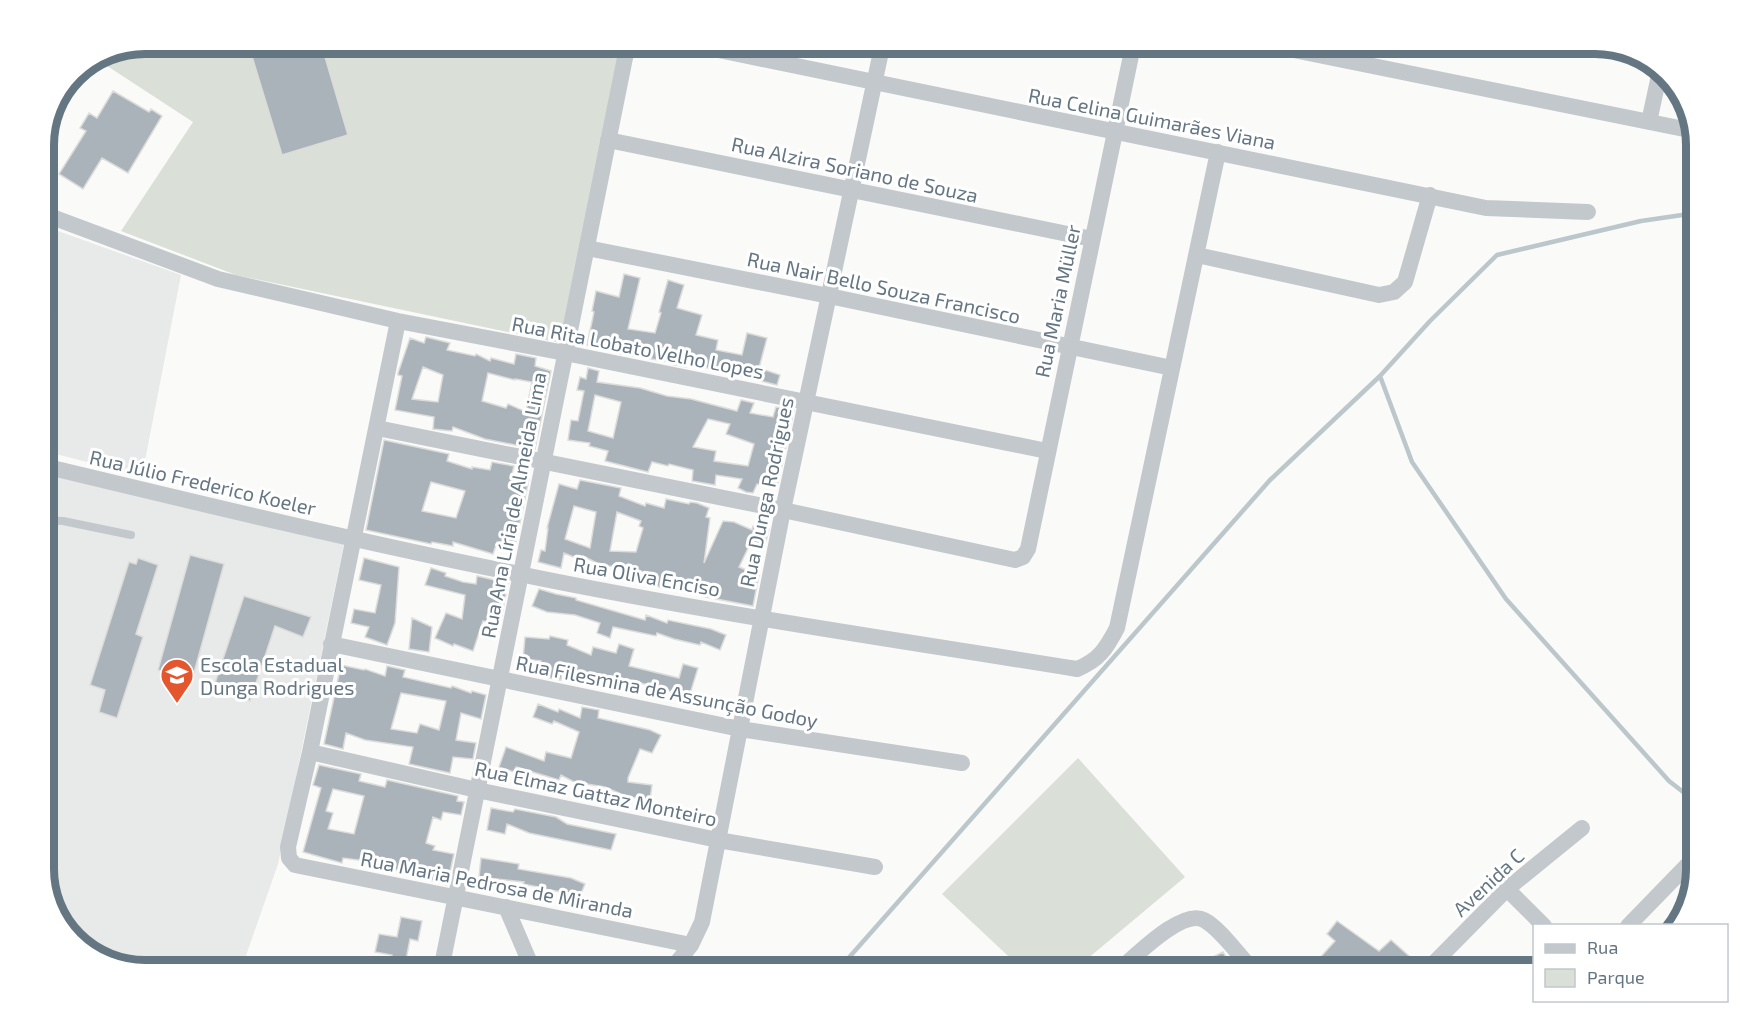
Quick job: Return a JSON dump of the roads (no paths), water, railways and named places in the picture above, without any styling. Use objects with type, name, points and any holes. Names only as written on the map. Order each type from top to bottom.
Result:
[{"type":"street","name":"Rua Ana Líria de Almeida Lima","points":[[443,960],[626,54]]},
{"type":"street","name":"Rua Celina Guimarães Viana","points":[[738,54],[1115,133],[1501,210],[1588,212]]},
{"type":"street","name":"Rua Dunga Rodrigues","points":[[679,960],[691,945],[702,922],[783,510],[880,54]]},
{"type":"street","name":"Rua Maria Müller","points":[[783,510],[1015,560],[1023,557],[1028,549],[1131,54]]},
{"type":"street","points":[[1334,54],[1684,129]]},
{"type":"street","points":[[1649,122],[1658,80]]},
{"type":"street","name":"Rua Alzira Soriano de Souza","points":[[608,140],[1092,239]]},
{"type":"street","points":[[1172,368],[1218,152]]},
{"type":"street","points":[[1197,255],[1379,296],[1394,292],[1405,282],[1430,195]]},
{"type":"street","name":"Rua Rita Lobato Velho Lopes","points":[[54,218],[218,279],[398,321],[1047,451]]},
{"type":"street","name":"Rua Nair Bello Souza Francisco","points":[[586,248],[1172,368]]},
{"type":"street","points":[[310,752],[398,321]]},
{"type":"street","name":"Rua Oliva Enciso","points":[[353,539],[521,575],[762,619],[1077,669],[1093,662],[1107,646],[1117,628],[1172,368]]},
{"type":"street","points":[[376,428],[783,510]]},
{"type":"street","name":"Rua Júlio Frederico Koeler","points":[[54,468],[353,539]]},
{"type":"street","name":"Rua Filesmina de Assunção Godoy","points":[[331,644],[500,681],[740,729],[962,763]]},
{"type":"street","name":"Rua Elmaz Gattaz Monteiro","points":[[310,752],[477,790],[718,840],[875,867]]},
{"type":"street","name":"Rua Maria Pedrosa de Miranda","points":[[310,752],[288,847],[289,858],[295,865],[691,945]]},
{"type":"street","name":"Avenida C","points":[[1437,960],[1507,889],[1582,828]]},
{"type":"street","points":[[1630,924],[1686,866]]},
{"type":"street","points":[[1507,889],[1542,924]]},
{"type":"street","points":[[506,907],[527,960]]},
{"type":"street","points":[[1131,960],[1166,931],[1194,917],[1202,918],[1211,924],[1244,960]]},
{"type":"lane","points":[[54,521],[131,535]]},
{"type":"waterway","points":[[847,960],[1270,480],[1380,376],[1430,321],[1497,255],[1641,221],[1686,214]]},
{"type":"waterway","points":[[1380,376],[1412,462],[1506,599],[1669,781],[1686,794]]},
{"type":"place","name":"Escola Estadual Dunga Rodrigues","points":[[177,704]]}]
